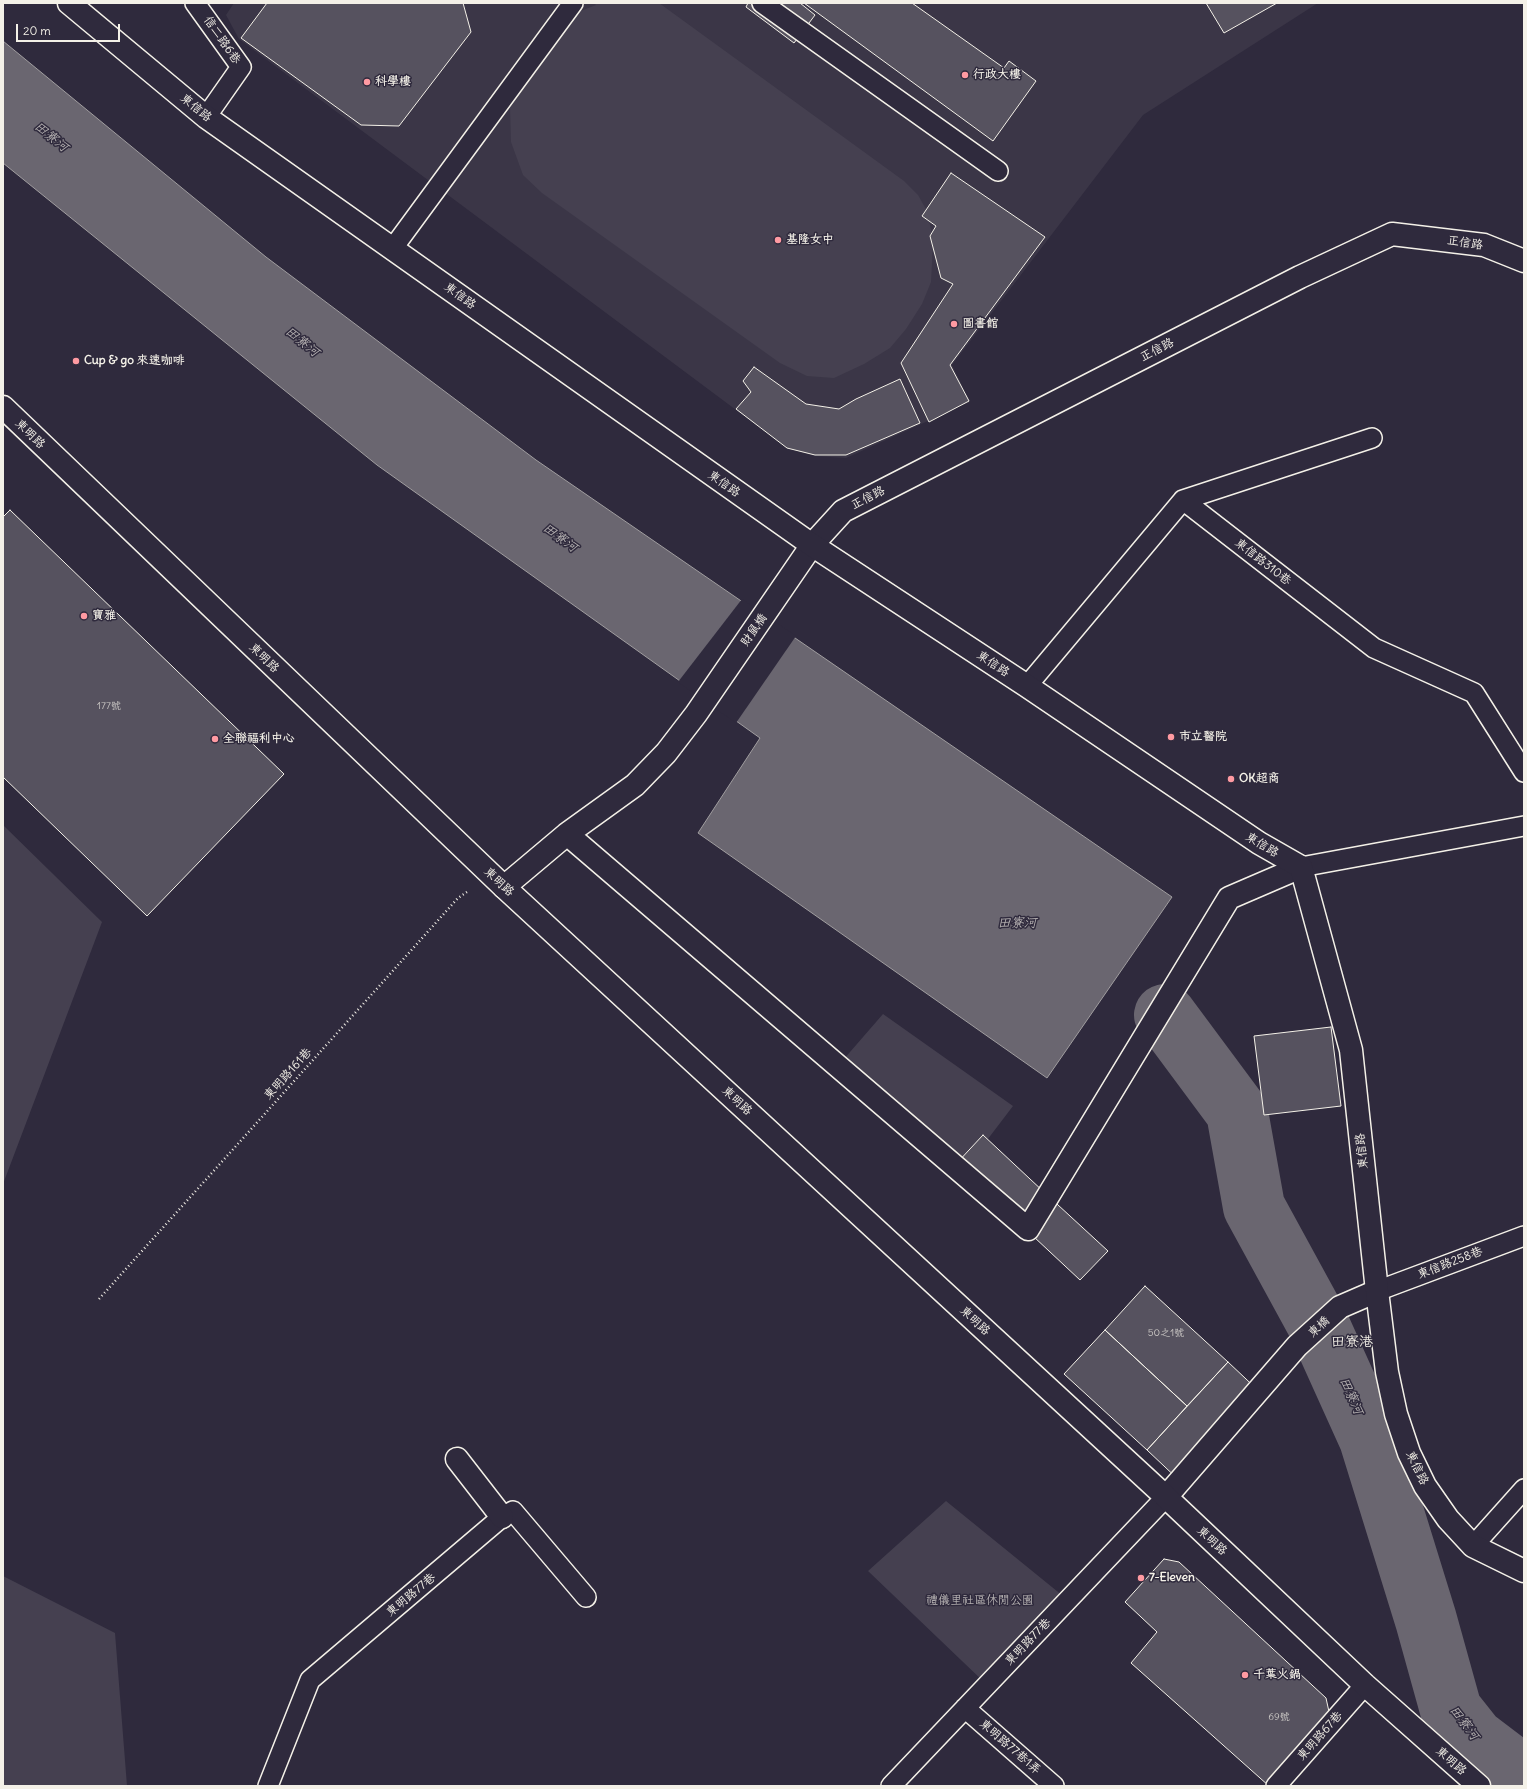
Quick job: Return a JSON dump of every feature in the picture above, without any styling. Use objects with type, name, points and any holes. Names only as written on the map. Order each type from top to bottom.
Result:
[{"type":"street","name":"東信路","points":[[69,3],[206,117],[812,545],[1027,686],[1258,843],[1301,867],[1351,1050],[1387,1372],[1396,1414],[1409,1453],[1425,1486],[1448,1519],[1473,1546],[1524,1571]]},
{"type":"street","name":"正信路","points":[[812,545],[843,511],[1300,277],[1392,234],[1484,245],[1524,262]]},
{"type":"street","name":"東明路","points":[[3,408],[504,887],[1166,1497],[1365,1685],[1479,1786]]},
{"type":"street","name":"財鼠橋","points":[[504,887],[567,834],[635,785],[666,752],[696,714],[812,545]]},
{"type":"street","points":[[567,834],[1028,1229],[1229,898],[1301,867]]},
{"type":"street","name":"東橋","points":[[1166,1497],[1298,1346],[1340,1307],[1377,1291]]},
{"type":"street","points":[[457,1459],[502,1517]]},
{"type":"lane","name":"信二路6巷","points":[[195,3],[241,67],[206,117]]},
{"type":"lane","points":[[392,248],[573,3]]},
{"type":"lane","points":[[762,3],[998,171]]},
{"type":"lane","points":[[1027,686],[1183,500],[1372,438]]},
{"type":"lane","name":"東信路310巷","points":[[1183,500],[1374,648],[1474,693],[1524,772]]},
{"type":"lane","points":[[1301,867],[1524,826]]},
{"type":"lane","name":"東信路258巷","points":[[1377,1291],[1524,1236]]},
{"type":"lane","points":[[1473,1546],[1524,1489]]},
{"type":"lane","name":"東明路77巷","points":[[890,1786],[1166,1497]]},
{"type":"lane","points":[[502,1517],[512,1511],[586,1597]]},
{"type":"lane","name":"東明路77巷","points":[[268,1786],[310,1680],[502,1517]]},
{"type":"lane","name":"東明路67巷","points":[[1276,1786],[1365,1685]]},
{"type":"lane","name":"東明路77巷1弄","points":[[965,1708],[1054,1786]]},
{"type":"path","name":"東明路161巷","points":[[99,1299],[458,898],[475,887],[504,887]]},
{"type":"shaded area","name":"基隆女中","points":[[234,3],[1318,3],[1143,115],[952,365],[970,402],[846,458],[815,456],[787,448],[239,39],[226,15]]},
{"type":"green space","points":[[594,3],[659,3],[904,181],[918,195],[928,213],[933,243],[931,282],[922,304],[906,329],[890,348],[864,364],[834,378],[807,376],[780,363],[542,193],[523,175],[511,142],[510,107],[521,78],[573,14],[596,5]]},
{"type":"green space","points":[[3,825],[102,922],[3,1184]]},
{"type":"green space","points":[[883,1014],[1013,1106],[962,1173],[837,1067]]},
{"type":"green space","name":"禮儀里社區休閒公園","points":[[946,1501],[1063,1596],[985,1683],[868,1571]]},
{"type":"green space","points":[[3,1576],[115,1633],[127,1786],[3,1786]]},
{"type":"water","name":"田寮河","points":[[3,41],[266,257],[536,460],[1172,897],[1047,1078],[698,833],[760,738],[377,465],[3,163]]},
{"type":"pier","points":[[742,599],[796,636],[736,723],[678,682]]},
{"type":"building","name":"科學樓","points":[[267,3],[463,3],[471,32],[399,126],[361,125],[241,38]]},
{"type":"building","points":[[748,3],[800,3],[815,15],[794,43],[746,7]]},
{"type":"building","name":"行政大樓","points":[[804,3],[912,3],[1004,68],[1009,61],[1036,81],[993,141]]},
{"type":"building","points":[[1206,3],[1277,3],[1224,33]]},
{"type":"building","name":"圖書館","points":[[951,173],[1045,237],[950,365],[969,401],[929,422],[901,363],[953,284],[941,278],[930,236],[936,226],[922,216]]},
{"type":"building","points":[[754,367],[806,404],[839,409],[856,399],[900,379],[920,423],[846,455],[815,455],[787,448],[736,409],[751,392],[743,381]]},
{"type":"building","points":[[10,510],[284,774],[147,916],[3,777],[3,517]]},
{"type":"building","points":[[1331,1027],[1341,1106],[1264,1115],[1254,1036]]},
{"type":"building","points":[[983,1135],[1045,1193],[1018,1222],[956,1164]]},
{"type":"building","points":[[1045,1193],[1108,1251],[1080,1280],[1018,1222]]},
{"type":"building","points":[[1145,1286],[1228,1362],[1187,1406],[1105,1330]]},
{"type":"building","points":[[1105,1330],[1187,1406],[1147,1450],[1064,1374]]},
{"type":"building","points":[[1228,1362],[1263,1395],[1182,1483],[1147,1450]]},
{"type":"building","points":[[1164,1559],[1179,1562],[1326,1698],[1331,1721],[1269,1786],[1131,1663],[1157,1632],[1125,1602]]},
{"type":"waterway","name":"田寮河","points":[[1165,1015],[1237,1112],[1254,1207],[1319,1326],[1370,1439],[1426,1620],[1451,1710],[1474,1739],[1524,1777]]},
{"type":"place","name":"行政大樓","points":[[965,75]]},
{"type":"place","name":"科學樓","points":[[367,82]]},
{"type":"place","name":"基隆女中","points":[[778,240]]},
{"type":"place","name":"圖書館","points":[[954,324]]},
{"type":"place","name":"Cup & go 來速咖啡","points":[[76,361]]},
{"type":"place","name":"寶雅","points":[[84,616]]},
{"type":"place","name":"市立醫院","points":[[1171,737]]},
{"type":"place","name":"全聯福利中心","points":[[215,739]]},
{"type":"place","name":"OK超商","points":[[1231,779]]},
{"type":"place","name":"7-Eleven","points":[[1141,1578]]},
{"type":"place","name":"千葉火鍋","points":[[1245,1675]]},
{"type":"district","name":"田寮港","points":[[1352,1342]]}]
